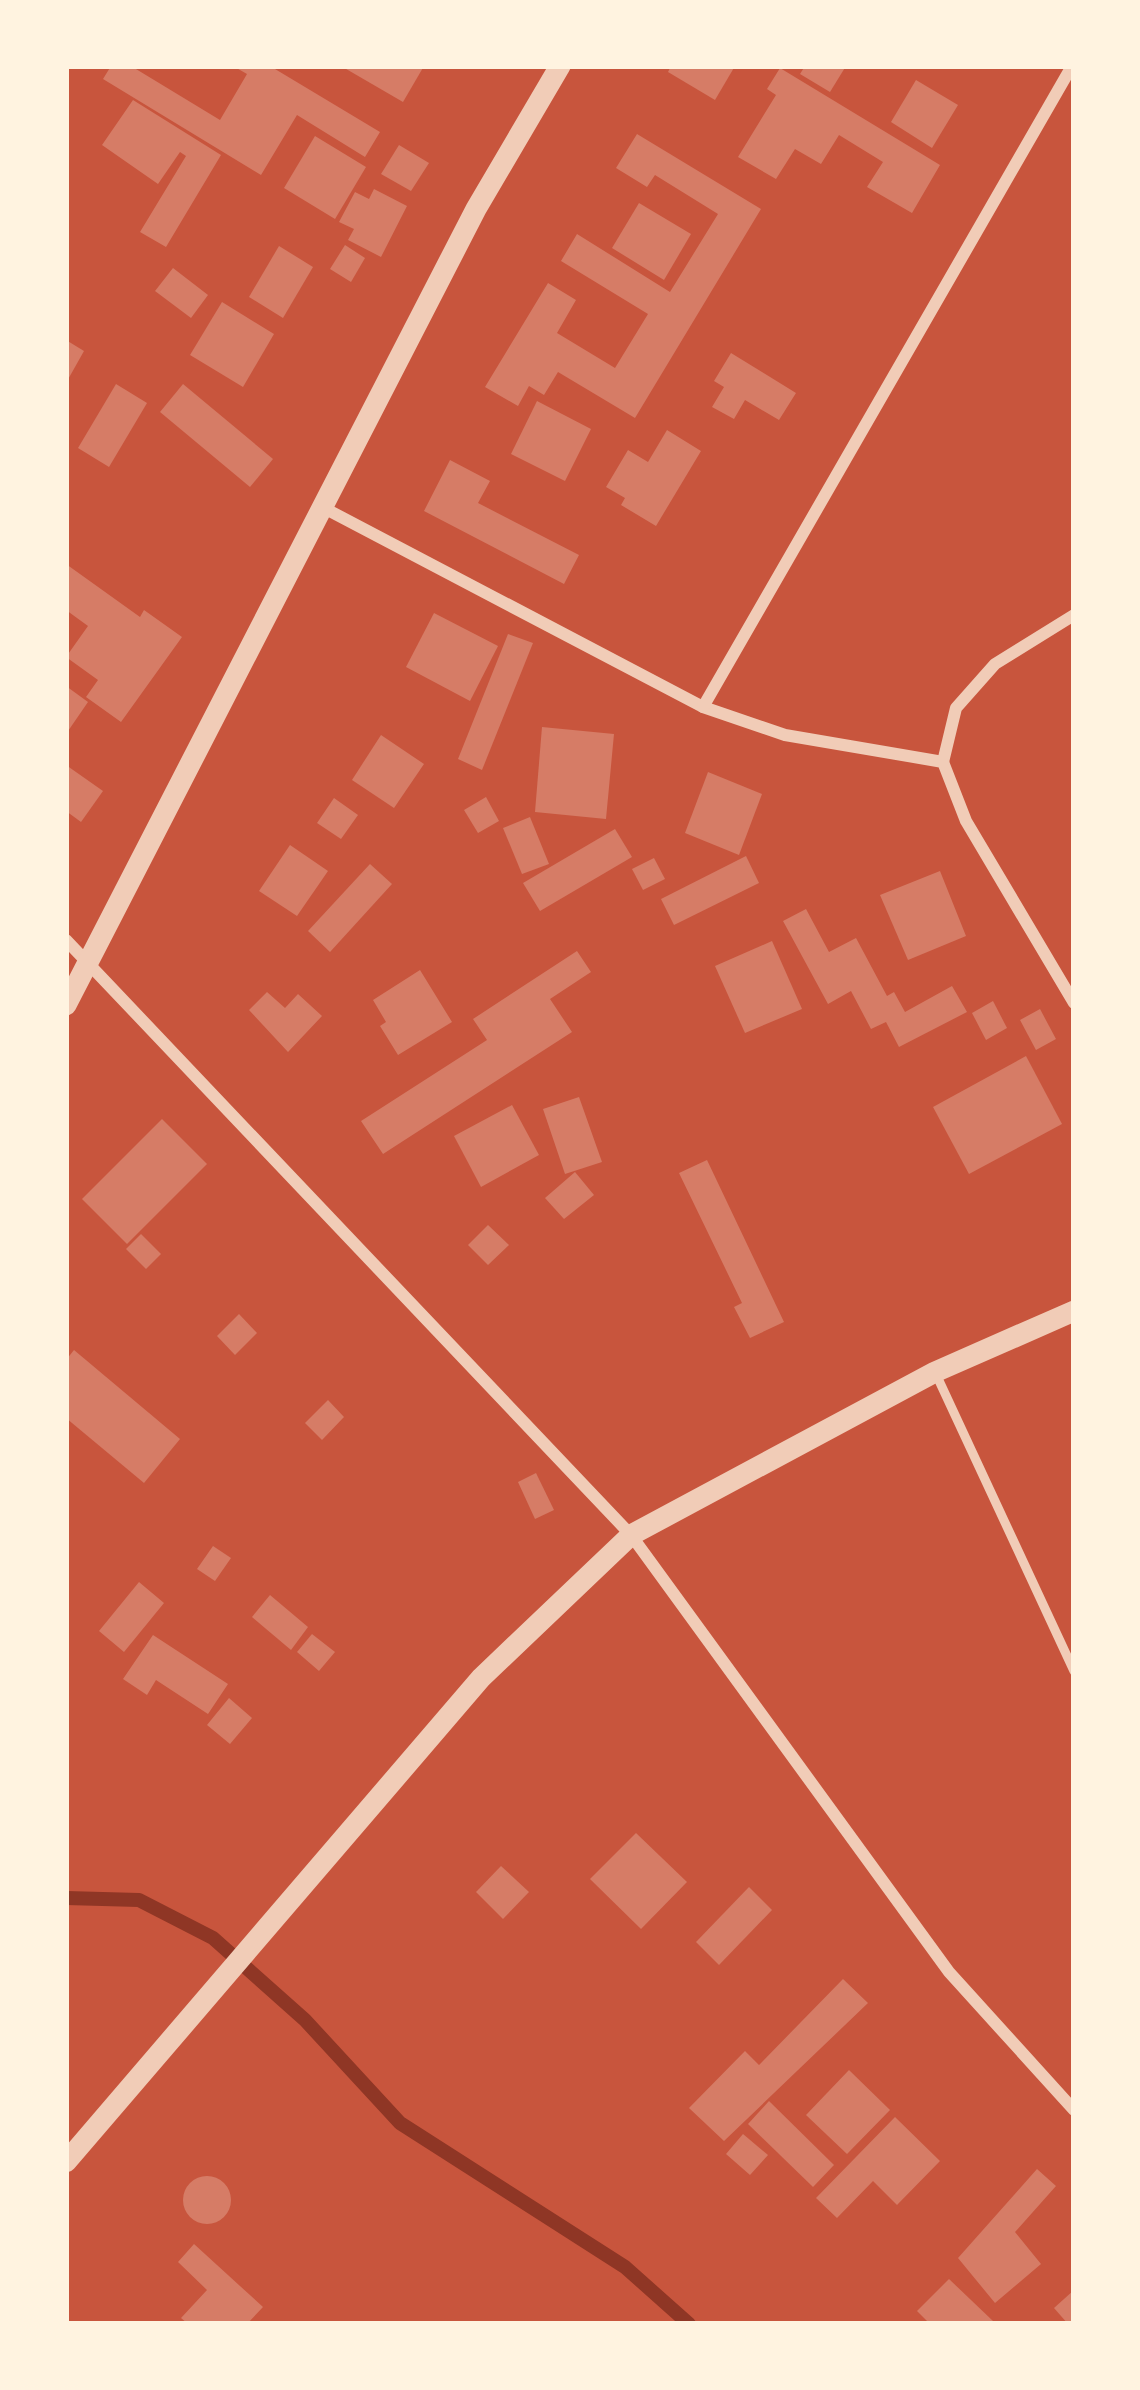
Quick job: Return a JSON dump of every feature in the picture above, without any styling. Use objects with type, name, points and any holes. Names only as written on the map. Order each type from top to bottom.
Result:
[{"type":"street","points":[[66,1005],[476,208],[560,66]]},
{"type":"street","points":[[703,707],[1072,66]]},
{"type":"street","points":[[322,507],[703,707],[785,734],[944,762]]},
{"type":"street","points":[[1074,615],[995,664],[956,709],[944,762],[966,821],[1074,1003]]},
{"type":"street","points":[[66,940],[631,1535],[949,1972],[1074,2110]]},
{"type":"street","points":[[66,2162],[481,1678],[631,1535],[935,1372],[1074,1311]]},
{"type":"lane","points":[[935,1372],[1074,1671]]},
{"type":"building","points":[[111,66],[131,66],[220,120],[247,74],[233,66],[270,66],[380,132],[365,157],[297,115],[261,175],[103,79]]},
{"type":"building","points":[[341,66],[424,66],[403,102]]},
{"type":"building","points":[[671,66],[735,66],[715,100],[668,72]]},
{"type":"building","points":[[805,66],[846,66],[830,92],[800,74]]},
{"type":"building","points":[[780,68],[940,165],[912,213],[867,187],[883,162],[839,135],[821,164],[795,149],[776,179],[738,157],[776,95],[767,89]]},
{"type":"building","points":[[916,80],[958,105],[932,148],[891,122]]},
{"type":"building","points":[[133,100],[221,155],[166,247],[140,232],[186,156],[180,152],[158,184],[102,145]]},
{"type":"building","points":[[637,134],[761,209],[635,418],[558,372],[544,395],[529,386],[518,406],[485,387],[548,283],[576,300],[557,333],[615,368],[648,314],[561,261],[577,234],[670,292],[718,214],[655,175],[647,187],[616,168]]},
{"type":"building","points":[[315,136],[366,167],[335,219],[284,188]]},
{"type":"building","points":[[399,145],[429,163],[411,191],[381,174]]},
{"type":"building","points":[[374,189],[407,206],[381,257],[348,240],[354,229],[339,222],[355,192],[369,199]]},
{"type":"building","points":[[639,203],[691,234],[664,280],[612,248]]},
{"type":"building","points":[[345,245],[365,258],[351,282],[330,269]]},
{"type":"building","points":[[279,246],[313,267],[283,318],[249,297]]},
{"type":"building","points":[[173,268],[208,295],[191,318],[155,291]]},
{"type":"building","points":[[222,302],[274,334],[243,387],[190,355]]},
{"type":"building","points":[[66,340],[84,351],[66,383]]},
{"type":"building","points":[[731,353],[796,393],[779,420],[745,400],[734,419],[712,407],[724,387],[714,381]]},
{"type":"building","points":[[116,384],[147,403],[109,467],[78,448]]},
{"type":"building","points":[[183,384],[273,459],[250,487],[160,412]]},
{"type":"building","points":[[537,401],[591,429],[565,481],[511,454]]},
{"type":"building","points":[[667,430],[701,451],[656,526],[621,505],[625,498],[606,487],[628,450],[648,462]]},
{"type":"building","points":[[450,460],[490,481],[478,503],[579,555],[564,584],[424,511]]},
{"type":"building","points":[[66,564],[140,617],[144,610],[182,637],[121,722],[86,697],[98,680],[66,657],[88,626],[66,610]]},
{"type":"building","points":[[434,613],[498,646],[470,701],[406,667]]},
{"type":"building","points":[[508,634],[533,643],[482,770],[458,759]]},
{"type":"building","points":[[66,686],[88,702],[66,734]]},
{"type":"building","points":[[542,727],[614,734],[606,819],[535,812]]},
{"type":"building","points":[[381,735],[424,764],[394,808],[352,780]]},
{"type":"building","points":[[66,765],[103,791],[81,822],[66,811]]},
{"type":"building","points":[[708,772],[762,794],[739,855],[685,833]]},
{"type":"building","points":[[486,797],[499,821],[478,833],[464,810]]},
{"type":"building","points":[[334,798],[358,815],[341,839],[317,823]]},
{"type":"building","points":[[530,817],[549,864],[522,874],[503,828]]},
{"type":"building","points":[[615,829],[632,857],[540,911],[523,883]]},
{"type":"building","points":[[290,845],[328,871],[297,916],[259,891]]},
{"type":"building","points":[[746,856],[759,883],[674,925],[661,899]]},
{"type":"building","points":[[654,858],[665,879],[643,890],[632,869]]},
{"type":"building","points":[[370,864],[392,884],[330,952],[308,931]]},
{"type":"building","points":[[940,871],[966,936],[908,960],[880,895]]},
{"type":"building","points":[[806,909],[829,952],[856,938],[887,996],[894,992],[905,1012],[952,986],[967,1012],[899,1047],[886,1022],[871,1029],[851,991],[828,1004],[783,921]]},
{"type":"building","points":[[772,941],[802,1009],[745,1033],[715,966]]},
{"type":"building","points":[[577,951],[591,972],[550,999],[572,1032],[383,1154],[361,1121],[487,1040],[473,1019]]},
{"type":"building","points":[[420,970],[452,1022],[398,1055],[380,1026],[386,1022],[373,1000]]},
{"type":"building","points":[[267,992],[285,1008],[298,994],[322,1016],[288,1052],[249,1010]]},
{"type":"building","points":[[993,1001],[1007,1028],[986,1040],[972,1013]]},
{"type":"building","points":[[1040,1009],[1056,1039],[1036,1050],[1020,1020]]},
{"type":"building","points":[[1026,1056],[1062,1124],[969,1174],[933,1107]]},
{"type":"building","points":[[579,1097],[602,1162],[565,1174],[543,1109]]},
{"type":"building","points":[[512,1105],[539,1155],[481,1187],[454,1136]]},
{"type":"building","points":[[162,1119],[207,1164],[127,1244],[82,1199]]},
{"type":"building","points":[[707,1160],[784,1322],[750,1338],[734,1307],[742,1303],[679,1173]]},
{"type":"building","points":[[575,1172],[594,1195],[564,1219],[545,1198]]},
{"type":"building","points":[[488,1225],[509,1245],[488,1265],[468,1245]]},
{"type":"building","points":[[141,1234],[161,1254],[146,1269],[126,1249]]},
{"type":"building","points":[[239,1314],[257,1333],[235,1355],[217,1336]]},
{"type":"building","points":[[74,1350],[180,1439],[144,1483],[66,1418],[66,1360]]},
{"type":"building","points":[[328,1400],[344,1417],[322,1440],[305,1423]]},
{"type":"building","points":[[536,1473],[554,1510],[535,1519],[518,1482]]},
{"type":"building","points":[[213,1546],[231,1558],[215,1581],[197,1569]]},
{"type":"building","points":[[139,1582],[164,1603],[124,1652],[99,1631]]},
{"type":"building","points":[[270,1595],[308,1627],[291,1650],[252,1617]]},
{"type":"building","points":[[312,1634],[335,1652],[319,1671],[297,1652]]},
{"type":"building","points":[[153,1635],[228,1684],[208,1714],[156,1680],[147,1695],[123,1679]]},
{"type":"building","points":[[229,1698],[252,1718],[230,1744],[207,1725]]},
{"type":"building","points":[[636,1833],[687,1882],[641,1929],[590,1879]]},
{"type":"building","points":[[501,1866],[529,1892],[503,1919],[476,1892]]},
{"type":"building","points":[[749,1887],[772,1910],[719,1965],[696,1942]]},
{"type":"building","points":[[843,1979],[868,2003],[724,2141],[689,2108],[745,2051],[759,2065]]},
{"type":"building","points":[[849,2070],[890,2110],[847,2154],[806,2115]]},
{"type":"building","points":[[769,2101],[834,2165],[813,2187],[748,2124]]},
{"type":"building","points":[[895,2117],[940,2161],[897,2205],[873,2181],[837,2218],[816,2198]]},
{"type":"building","points":[[743,2134],[768,2155],[750,2175],[726,2154]]},
{"type":"building","points":[[1037,2169],[1056,2186],[1015,2232],[1041,2264],[995,2303],[958,2258]]},
{"type":"building","points":[[207,2176],[224,2183],[231,2200],[224,2217],[207,2224],[190,2217],[183,2200],[190,2183]]},
{"type":"building","points":[[194,2244],[263,2307],[247,2324],[188,2324],[181,2318],[207,2290],[178,2262]]},
{"type":"building","points":[[949,2279],[993,2321],[990,2324],[930,2324],[917,2311]]},
{"type":"building","points":[[1074,2290],[1074,2324],[1068,2324],[1054,2308]]},
{"type":"waterway","points":[[66,1898],[139,1900],[213,1938],[305,2020],[400,2123],[625,2267],[689,2324]]}]
